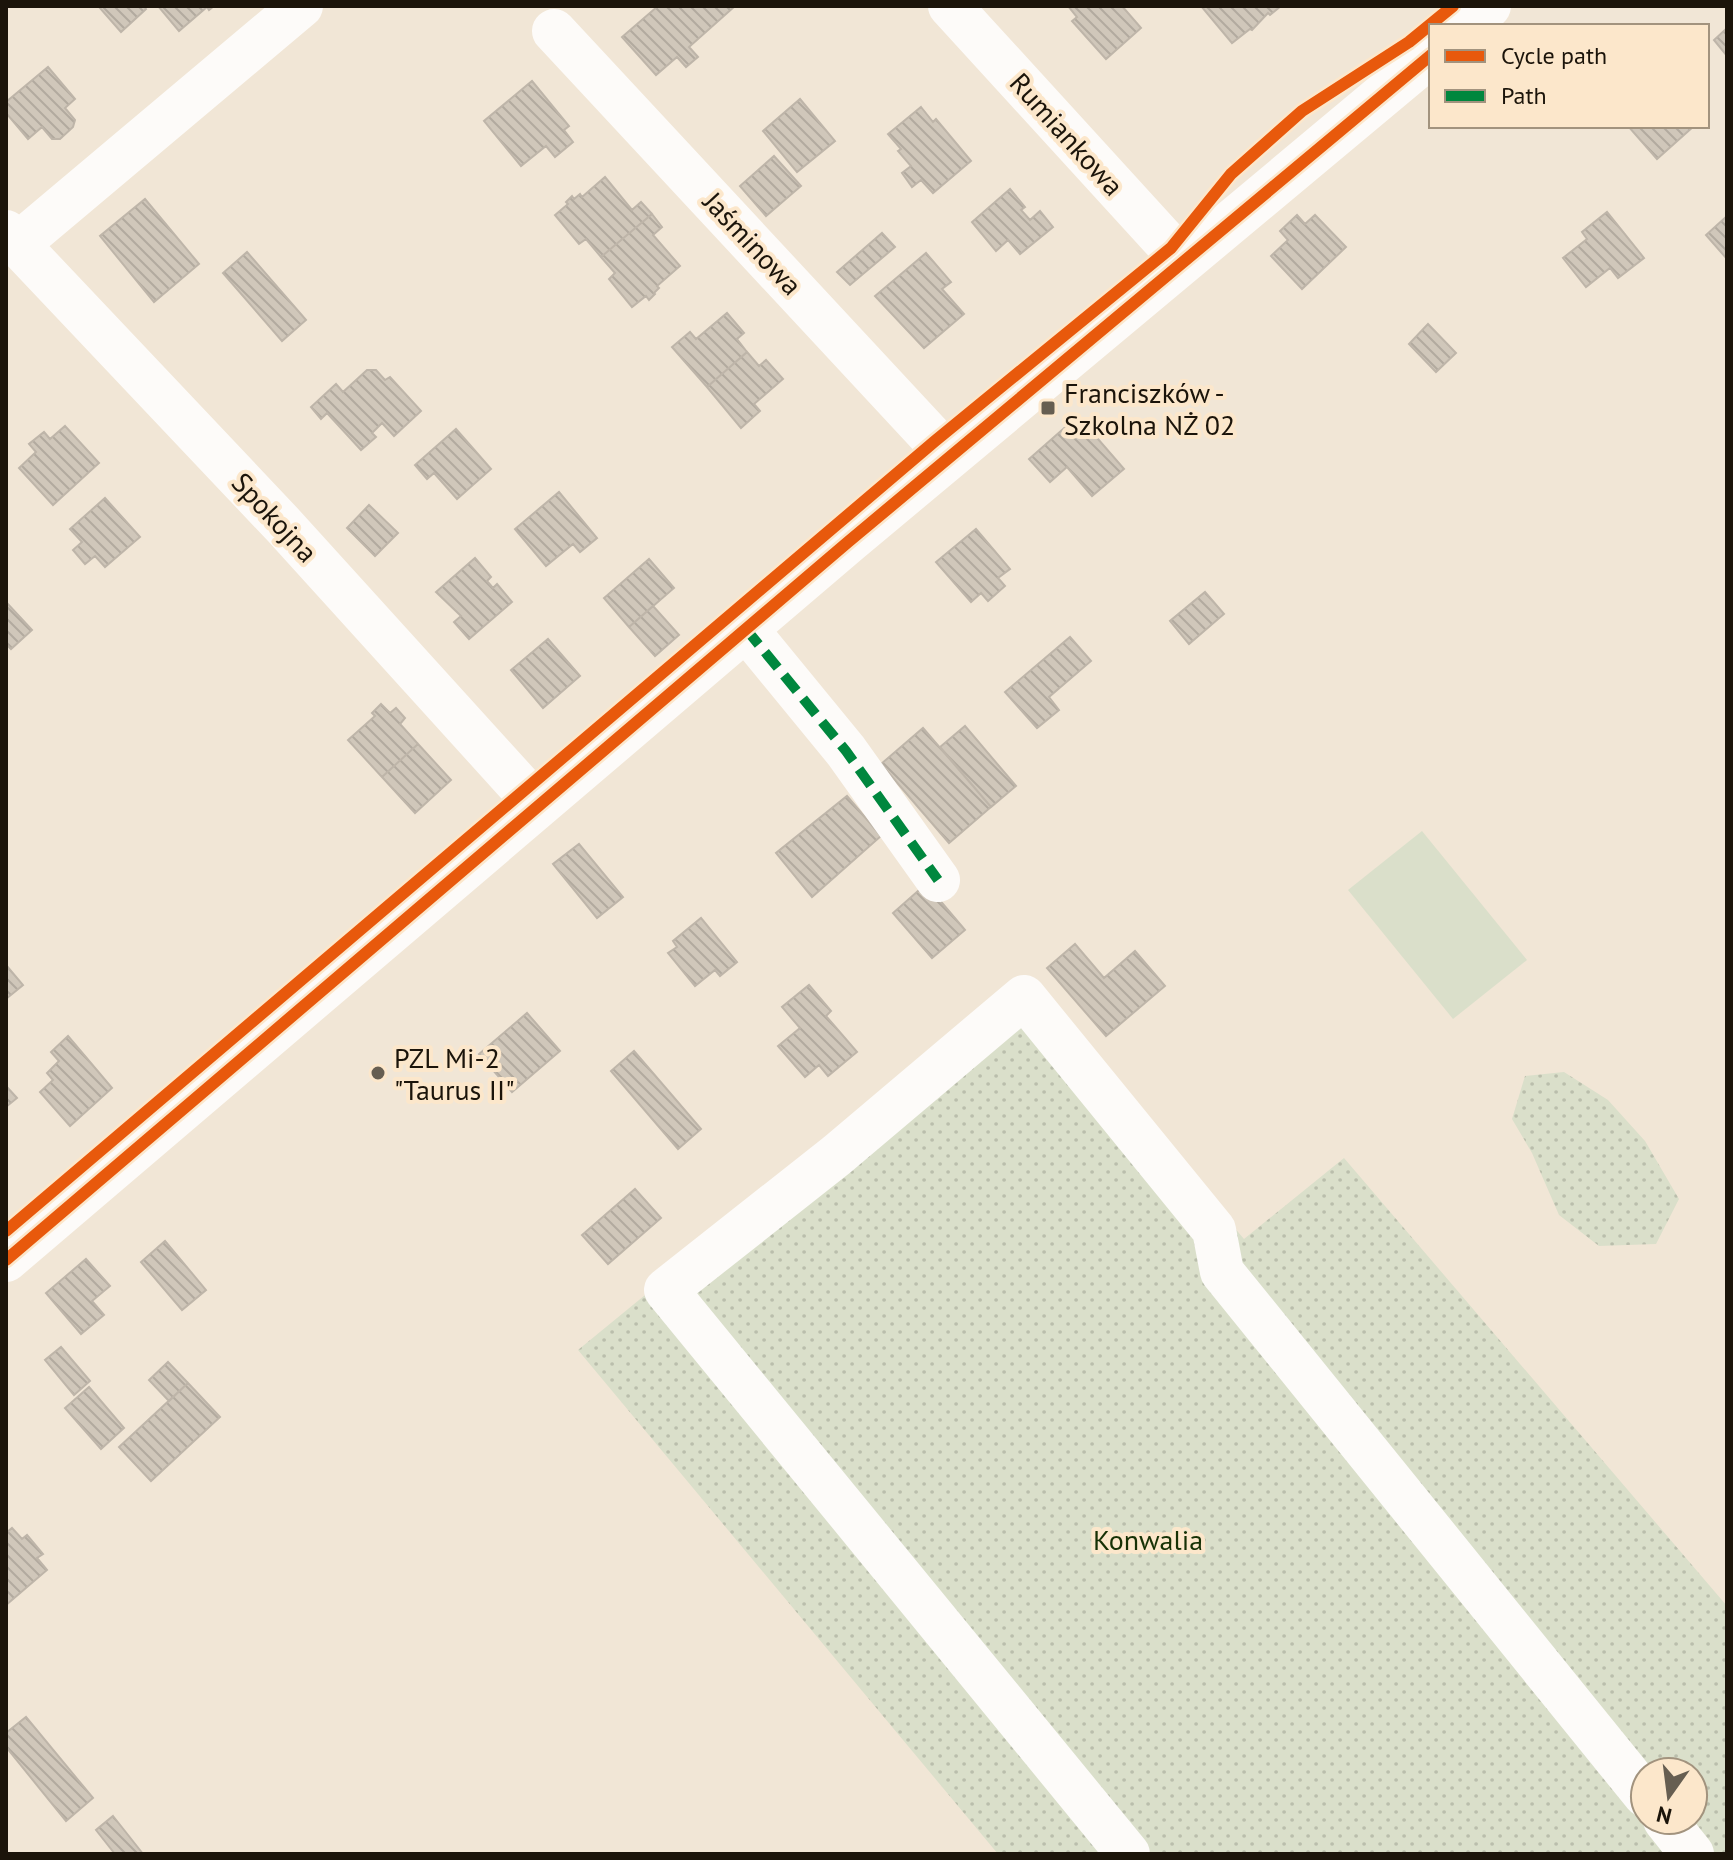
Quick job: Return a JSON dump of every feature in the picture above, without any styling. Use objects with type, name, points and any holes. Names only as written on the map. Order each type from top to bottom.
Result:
[{"type":"street","points":[[12,238],[301,6]]},
{"type":"street","name":"Rumiankowa","points":[[950,6],[1183,261]]},
{"type":"street","points":[[1467,24],[1489,6]]},
{"type":"street","name":"Jaśminowa","points":[[554,31],[950,457]]},
{"type":"street","points":[[6,1260],[746,629],[1429,57]]},
{"type":"street","name":"Spokojna","points":[[12,238],[284,526],[538,806]]},
{"type":"street","points":[[746,629],[846,751],[938,880]]},
{"type":"street","points":[[1128,1854],[666,1290],[837,1155],[1024,997],[1214,1230],[1222,1272],[1629,1775]]},
{"type":"street","points":[[1678,1836],[1692,1854]]},
{"type":"green space","points":[[1422,831],[1527,960],[1453,1019],[1348,890]]},
{"type":"green space","name":"Konwalia","points":[[1027,982],[1244,1239],[1344,1158],[1727,1606],[1727,1854],[998,1854],[578,1350]]},
{"type":"green space","points":[[1564,1072],[1608,1100],[1645,1141],[1679,1199],[1656,1244],[1599,1246],[1559,1215],[1532,1153],[1512,1119],[1525,1076]]},
{"type":"building","points":[[144,6],[146,9],[121,32],[99,7]]},
{"type":"building","points":[[158,6],[214,6],[209,10],[207,7],[179,31]]},
{"type":"building","points":[[658,6],[735,6],[689,47],[698,57],[686,67],[677,57],[656,75],[622,37]]},
{"type":"building","points":[[1068,6],[1122,6],[1141,28],[1106,59],[1072,21],[1077,17]]},
{"type":"building","points":[[1201,6],[1281,6],[1232,43]]},
{"type":"building","points":[[1727,28],[1727,56],[1714,40]]},
{"type":"building","points":[[48,67],[75,99],[65,108],[75,120],[73,127],[60,139],[52,139],[42,127],[28,139],[6,113],[6,102]]},
{"type":"building","points":[[532,81],[569,126],[564,130],[573,142],[555,157],[546,146],[521,166],[484,121]]},
{"type":"building","points":[[800,99],[835,141],[797,172],[763,131]]},
{"type":"building","points":[[921,107],[933,122],[936,119],[971,161],[933,193],[921,180],[912,187],[902,173],[911,166],[888,134]]},
{"type":"building","points":[[1630,128],[1692,128],[1657,159]]},
{"type":"building","points":[[774,156],[801,186],[766,216],[740,186]]},
{"type":"building","points":[[605,177],[632,210],[641,202],[652,214],[601,257],[586,239],[579,244],[555,215],[572,196],[574,199],[580,194],[582,197]]},
{"type":"building","points":[[1010,189],[1025,207],[1021,210],[1030,220],[1040,211],[1053,227],[1020,254],[1008,240],[996,251],[972,222]]},
{"type":"building","points":[[145,199],[199,264],[154,302],[100,236]]},
{"type":"building","points":[[1607,212],[1644,258],[1618,278],[1610,268],[1586,287],[1563,258],[1587,239],[1582,232]]},
{"type":"building","points":[[652,214],[662,227],[653,235],[680,266],[657,286],[659,288],[649,300],[646,296],[632,307],[609,279],[615,273],[601,257]]},
{"type":"building","points":[[1297,215],[1305,224],[1315,215],[1346,247],[1302,289],[1271,256],[1288,240],[1280,231]]},
{"type":"building","points":[[1727,216],[1727,259],[1706,235]]},
{"type":"building","points":[[882,233],[895,247],[850,285],[837,272]]},
{"type":"building","points":[[247,252],[306,320],[282,341],[223,273]]},
{"type":"building","points":[[926,253],[951,282],[942,289],[964,314],[924,348],[875,296]]},
{"type":"building","points":[[727,313],[744,333],[737,339],[747,352],[707,387],[672,347],[690,332],[696,339]]},
{"type":"building","points":[[1428,324],[1456,353],[1436,372],[1409,344]]},
{"type":"building","points":[[747,352],[759,366],[766,360],[783,379],[754,404],[760,411],[741,428],[707,387]]},
{"type":"building","points":[[367,370],[376,370],[385,380],[390,377],[421,411],[394,436],[382,423],[372,433],[376,437],[361,450],[327,413],[321,419],[311,407],[336,384],[343,392]]},
{"type":"building","points":[[1078,416],[1124,469],[1092,496],[1067,467],[1050,482],[1029,459]]},
{"type":"building","points":[[65,426],[99,463],[53,505],[19,468],[36,452],[29,444],[44,432],[50,439]]},
{"type":"building","points":[[456,429],[491,469],[457,499],[434,473],[427,479],[415,465]]},
{"type":"building","points":[[559,492],[597,538],[580,552],[573,544],[546,566],[515,529]]},
{"type":"building","points":[[105,498],[140,537],[105,567],[95,556],[85,564],[73,550],[82,542],[70,529]]},
{"type":"building","points":[[369,505],[398,533],[375,556],[347,528]]},
{"type":"building","points":[[976,529],[1010,569],[998,578],[1005,586],[988,601],[981,593],[971,602],[936,562]]},
{"type":"building","points":[[475,558],[491,577],[487,581],[493,588],[497,584],[512,602],[469,639],[454,622],[461,616],[436,592]]},
{"type":"building","points":[[649,559],[674,588],[629,627],[604,598]]},
{"type":"building","points":[[1205,592],[1224,614],[1189,644],[1170,621]]},
{"type":"building","points":[[6,602],[32,630],[11,649],[6,644]]},
{"type":"building","points":[[653,606],[679,635],[655,656],[629,627]]},
{"type":"building","points":[[1070,637],[1091,661],[1049,697],[1059,710],[1037,728],[1005,692]]},
{"type":"building","points":[[548,639],[580,676],[543,708],[511,670]]},
{"type":"building","points":[[381,704],[390,713],[396,708],[405,718],[400,724],[418,744],[382,777],[348,740],[375,716],[372,713]]},
{"type":"building","points":[[965,726],[1016,786],[991,807],[940,747]]},
{"type":"building","points":[[923,728],[991,807],[949,843],[881,764]]},
{"type":"building","points":[[418,744],[451,780],[415,813],[382,777]]},
{"type":"building","points":[[847,796],[881,836],[812,897],[776,853]]},
{"type":"building","points":[[579,844],[623,897],[597,918],[553,864]]},
{"type":"building","points":[[926,884],[965,930],[932,958],[893,913]]},
{"type":"building","points":[[701,918],[737,962],[720,976],[715,970],[695,986],[668,953],[677,947],[673,941]]},
{"type":"building","points":[[1075,944],[1104,978],[1135,951],[1165,986],[1106,1036],[1047,968]]},
{"type":"building","points":[[6,965],[23,985],[6,999]]},
{"type":"building","points":[[809,985],[831,1011],[826,1016],[857,1052],[828,1076],[819,1065],[805,1077],[778,1046],[800,1028],[782,1007]]},
{"type":"building","points":[[527,1013],[560,1051],[512,1092],[479,1054]]},
{"type":"building","points":[[68,1036],[112,1088],[70,1126],[40,1092],[53,1080],[47,1073],[59,1061],[51,1052]]},
{"type":"building","points":[[634,1051],[701,1129],[678,1149],[611,1071]]},
{"type":"building","points":[[6,1086],[17,1098],[6,1107]]},
{"type":"building","points":[[635,1189],[661,1218],[608,1264],[582,1235]]},
{"type":"building","points":[[165,1241],[206,1290],[182,1310],[141,1262]]},
{"type":"building","points":[[86,1259],[110,1286],[92,1301],[104,1315],[81,1334],[46,1293]]},
{"type":"building","points":[[61,1347],[90,1381],[74,1395],[45,1360]]},
{"type":"building","points":[[168,1362],[188,1383],[169,1401],[149,1380]]},
{"type":"building","points":[[188,1383],[220,1417],[151,1481],[119,1447]]},
{"type":"building","points":[[89,1387],[124,1428],[101,1449],[65,1408]]},
{"type":"building","points":[[12,1528],[22,1539],[27,1535],[43,1554],[37,1558],[47,1570],[6,1605],[6,1533]]},
{"type":"building","points":[[26,1717],[93,1798],[66,1821],[6,1747],[6,1733]]},
{"type":"building","points":[[113,1816],[143,1854],[115,1854],[96,1830]]},
{"type":"marked path","points":[[746,629],[846,751],[938,880]]},
{"type":"cycle path","points":[[1431,24],[1453,6]]},
{"type":"cycle path","points":[[6,1231],[935,441],[1171,248],[1231,174],[1302,111],[1409,42],[1429,26]]},
{"type":"cycle path","points":[[6,1260],[848,542],[1429,57]]},
{"type":"place","name":"Franciszków - Szkolna NŻ 02","points":[[1048,408]]},
{"type":"place","name":"PZL Mi-2 \"Taurus II\"","points":[[378,1073]]}]
